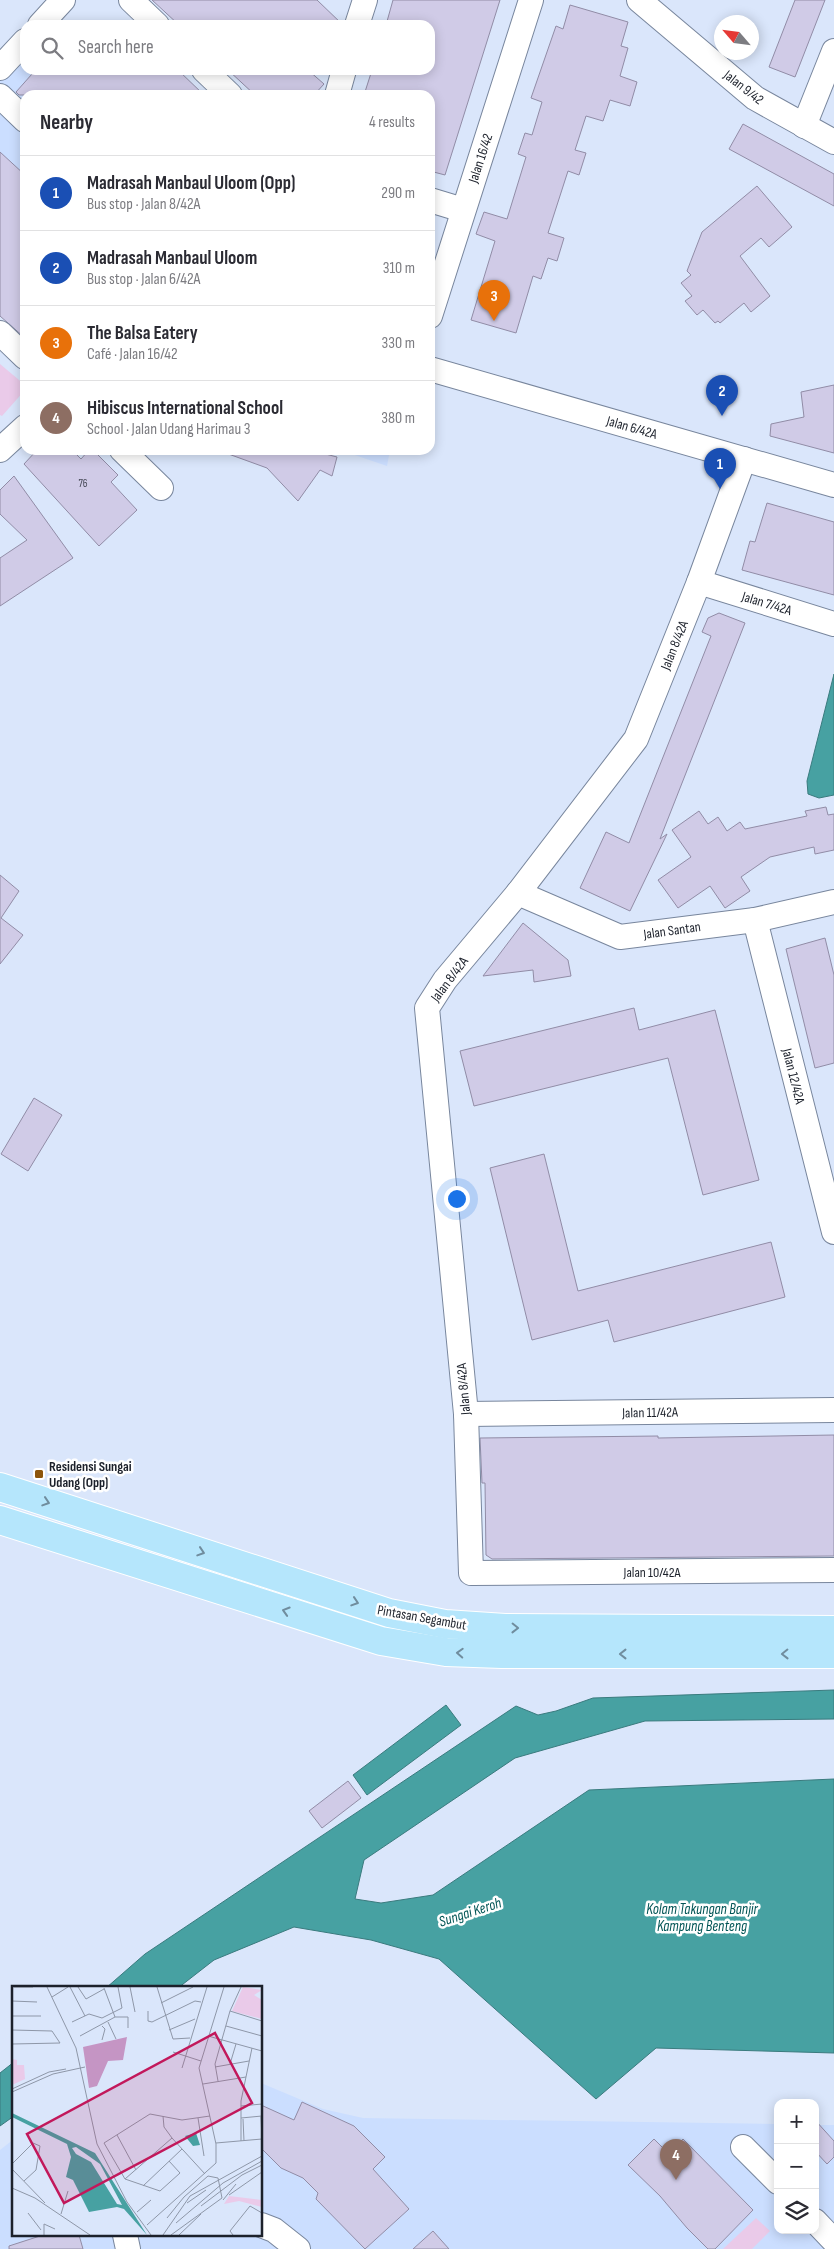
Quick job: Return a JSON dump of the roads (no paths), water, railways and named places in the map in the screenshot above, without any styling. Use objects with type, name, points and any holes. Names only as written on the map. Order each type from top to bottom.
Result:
[{"type":"main road","name":"Pintasan Segambut","points":[[0,1487],[389,1613],[445,1624],[505,1628],[834,1630]]},
{"type":"main road","name":"Pintasan Segambut","points":[[0,1520],[381,1641],[446,1652],[502,1654],[834,1654]]},
{"type":"street","points":[[45,20],[63,0]]},
{"type":"street","points":[[132,0],[152,20]]},
{"type":"street","name":"Jalan 16/42","points":[[435,300],[531,0]]},
{"type":"street","name":"Jalan 9/42","points":[[639,0],[755,98],[834,142]]},
{"type":"street","points":[[0,68],[20,46]]},
{"type":"street","points":[[804,126],[834,51]]},
{"type":"street","points":[[209,75],[225,90]]},
{"type":"street","points":[[338,90],[342,75]]},
{"type":"street","points":[[0,96],[20,115]]},
{"type":"street","points":[[435,202],[463,210]]},
{"type":"street","points":[[0,333],[20,352]]},
{"type":"street","name":"Jalan 6/42A","points":[[435,370],[834,485]]},
{"type":"street","points":[[0,450],[20,432]]},
{"type":"street","points":[[127,455],[161,488]]},
{"type":"street","name":"Jalan 8/42A","points":[[471,1573],[466,1414],[427,1008],[445,980],[518,893],[636,740],[699,582],[744,459]]},
{"type":"street","name":"Jalan 7/42A","points":[[699,582],[834,624]]},
{"type":"street","name":"Jalan Santan","points":[[518,893],[620,937],[755,920],[834,902]]},
{"type":"street","name":"Jalan 12/42A","points":[[755,920],[834,1232]]},
{"type":"street","name":"Jalan 11/42A","points":[[466,1414],[834,1410]]},
{"type":"street","name":"Jalan 10/42A","points":[[471,1573],[834,1570]]},
{"type":"street","points":[[743,2147],[774,2178]]},
{"type":"street","points":[[262,2224],[274,2230],[298,2249]]},
{"type":"street","points":[[819,2225],[834,2240]]},
{"type":"street","points":[[125,2236],[128,2249]]},
{"type":"water","points":[[834,674],[834,795],[819,798],[808,794],[807,781]]},
{"type":"water","name":"Kolam Takungan Banjir Kampung Benteng","points":[[834,1690],[834,1719],[645,1721],[515,1758],[364,1860],[355,1899],[381,1903],[433,1895],[589,1790],[834,1779],[834,2053],[656,2048],[596,2099],[439,1959],[371,1940],[294,1927],[214,1960],[181,1986],[108,1986],[145,1954],[516,1706],[538,1715],[593,1698]]},
{"type":"water","points":[[446,1705],[461,1725],[367,1795],[353,1775]]},
{"type":"water","points":[[12,2064],[12,2117],[0,2126],[0,2073]]},
{"type":"place","name":"The Balsa Eatery","points":[[494,321]]},
{"type":"place","name":"Madrasah Manbaul Uloom","points":[[722,416]]},
{"type":"place","name":"Madrasah Manbaul Uloom (Opp)","points":[[720,489]]},
{"type":"place","name":"Residensi Sungai Udang (Opp)","points":[[39,1474]]},
{"type":"place","name":"Hibiscus International School","points":[[676,2180]]},
{"type":"water label","name":"Sungai Keroh","points":[[470,1912]]}]
